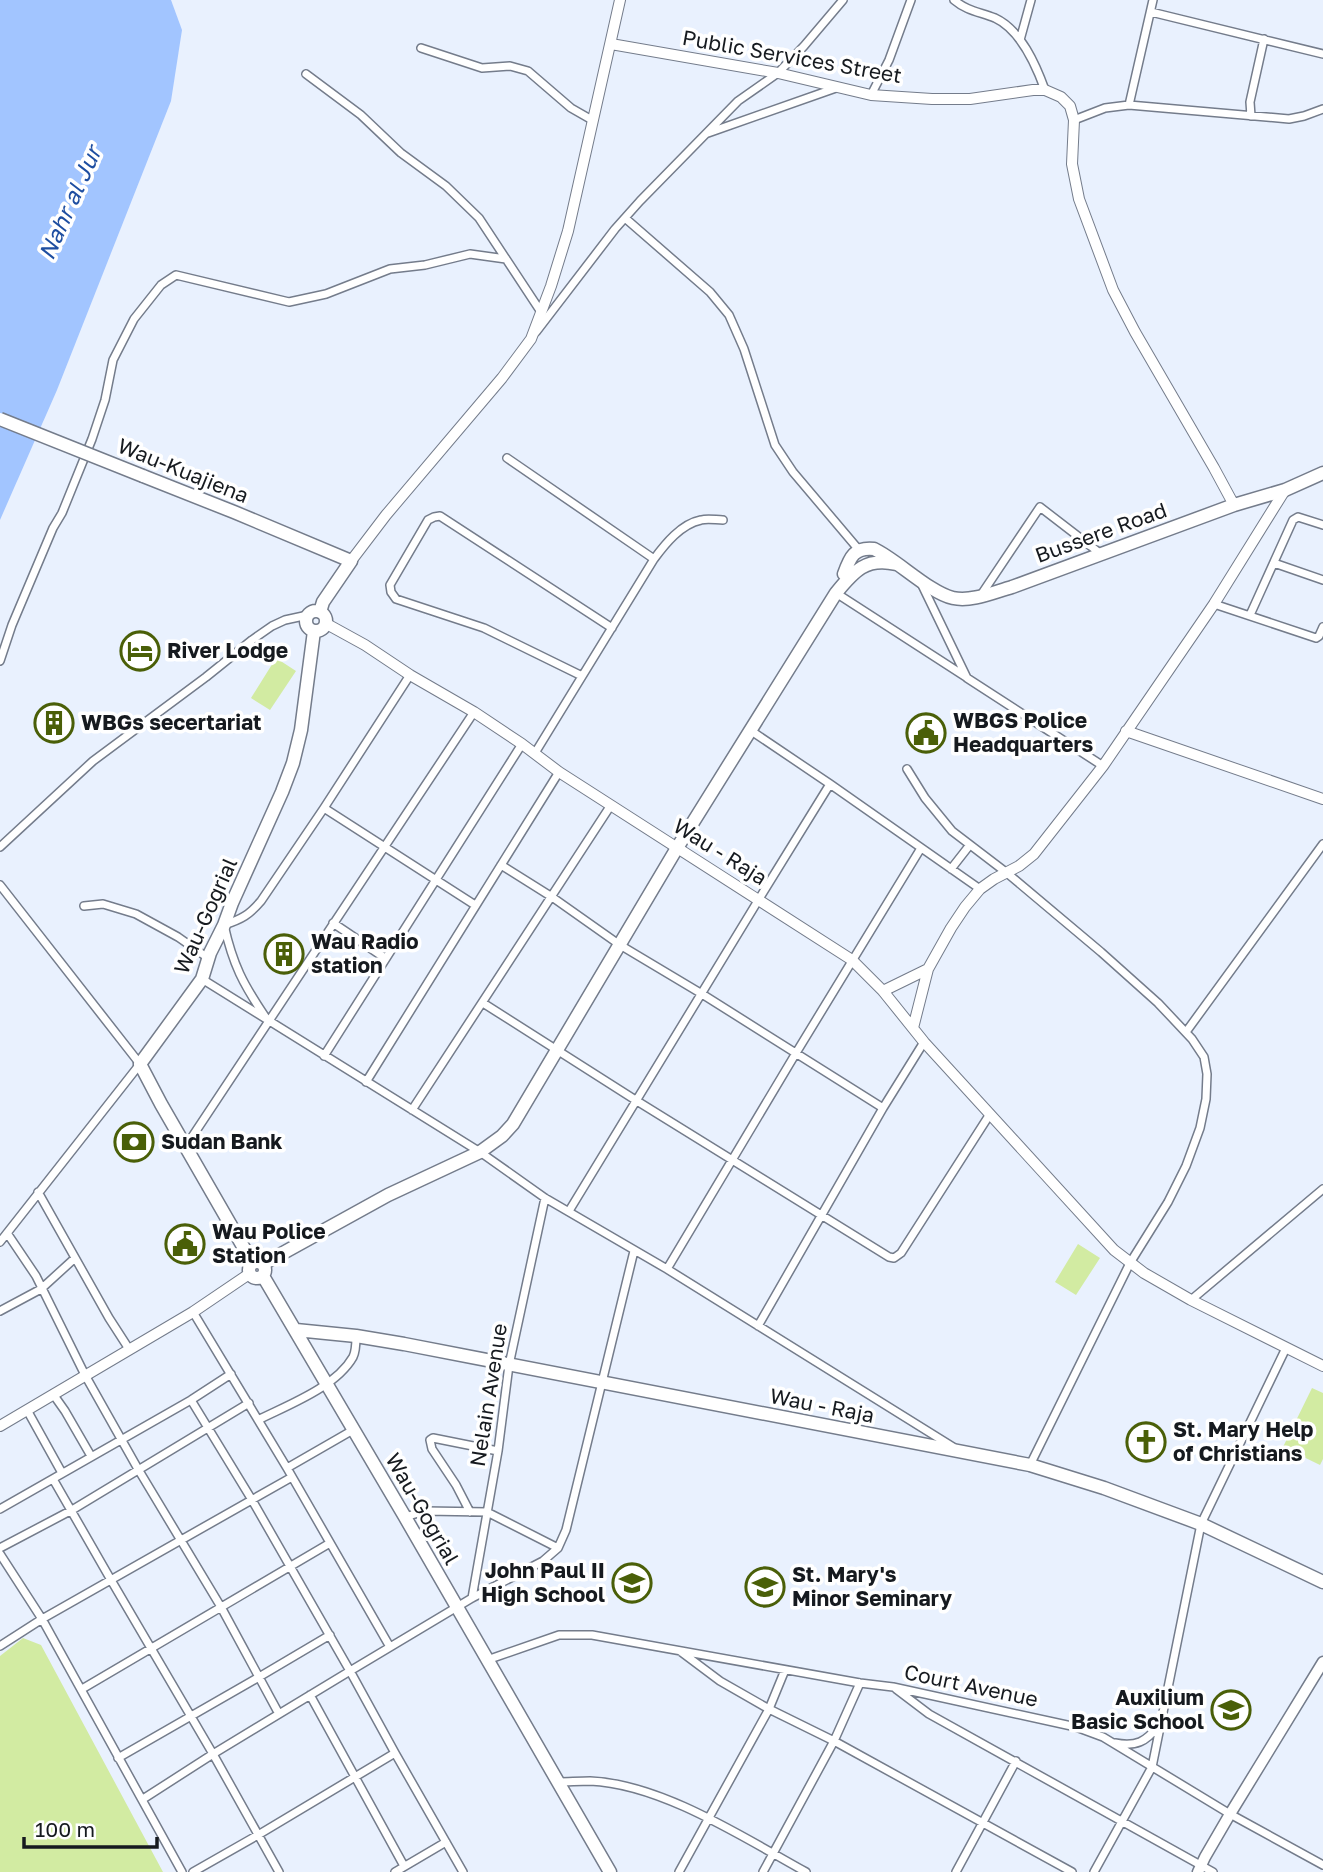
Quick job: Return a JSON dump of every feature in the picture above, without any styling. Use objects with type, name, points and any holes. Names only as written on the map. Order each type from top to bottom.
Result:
[{"type":"main road","name":"Wau-Kuajiena","points":[[0,419],[351,561]]},
{"type":"main road","name":"Bussere Road","points":[[859,550],[874,549],[951,597],[981,596],[1234,505],[1285,490],[1323,473]]},
{"type":"main road","points":[[849,576],[844,574],[849,559],[859,550]]},
{"type":"main road","points":[[318,617],[323,602],[351,561]]},
{"type":"main road","points":[[257,1269],[388,1195],[480,1153],[513,1124],[677,848],[836,593],[849,576],[866,565],[876,562],[897,564]]},
{"type":"main road","name":"Wau-Gogrial","points":[[318,617],[307,625],[314,631],[301,730],[282,792],[208,958],[202,979],[140,1064],[610,1872]]},
{"type":"main road","name":"Wau - Raja","points":[[296,1330],[356,1336],[1030,1465],[1104,1488],[1201,1524],[1323,1582]]},
{"type":"main road","points":[[1200,1869],[1230,1814],[1323,1662]]},
{"type":"street","points":[[531,339],[568,231],[620,0]]},
{"type":"street","points":[[351,561],[386,515],[502,378],[625,218],[737,101],[778,73],[843,0]]},
{"type":"street","points":[[871,95],[891,54],[911,0]]},
{"type":"street","points":[[954,0],[962,7],[1004,23],[1020,40],[1038,71],[1045,90],[1061,97],[1070,106],[1074,120],[1072,164],[1079,199],[1113,290],[1234,505]]},
{"type":"street","points":[[1020,40],[1031,0]]},
{"type":"street","points":[[1129,105],[1153,0]]},
{"type":"street","points":[[1151,12],[1323,54]]},
{"type":"street","points":[[1251,116],[1250,102],[1264,39]]},
{"type":"street","name":"Public Services Street","points":[[611,44],[778,73],[871,95],[932,100],[970,99],[1045,90]]},
{"type":"street","points":[[421,48],[482,68],[510,66],[527,71],[571,108],[592,120]]},
{"type":"street","points":[[306,74],[361,115],[401,153],[446,186],[480,218],[541,312]]},
{"type":"street","points":[[704,134],[837,87]]},
{"type":"street","points":[[1074,120],[1105,108],[1129,105],[1289,119],[1323,109]]},
{"type":"street","points":[[625,218],[710,292],[729,315],[744,349],[775,445],[793,472],[859,550]]},
{"type":"street","points":[[0,661],[12,625],[92,439],[105,400],[113,360],[134,319],[160,285],[176,275],[289,302],[326,294],[390,269],[425,265],[470,254],[506,259]]},
{"type":"street","points":[[507,458],[654,559]]},
{"type":"street","points":[[913,1028],[928,970],[965,907],[980,889],[1034,854],[1103,766],[1214,604],[1285,490]]},
{"type":"street","points":[[981,596],[1040,507],[1101,554]]},
{"type":"street","points":[[582,676],[484,628],[396,599],[390,585],[428,520],[440,516],[611,628]]},
{"type":"street","points":[[1250,615],[1295,518],[1323,525]]},
{"type":"street","points":[[535,753],[665,545],[687,525],[699,520],[723,520]]},
{"type":"street","points":[[1274,563],[1323,580]]},
{"type":"street","points":[[918,578],[967,678]]},
{"type":"street","points":[[836,593],[1103,766]]},
{"type":"street","points":[[1214,604],[1316,638],[1323,627]]},
{"type":"street","points":[[0,847],[93,761],[272,625],[285,620],[318,617]]},
{"type":"street","name":"Wau - Raja","points":[[318,617],[474,712],[559,772],[852,960],[883,991],[924,1042],[1114,1250],[1130,1264],[1192,1300],[1323,1366]]},
{"type":"street","points":[[269,1022],[240,978],[224,925],[241,919],[261,901],[410,675]]},
{"type":"street","points":[[186,1146],[474,712]]},
{"type":"street","points":[[750,730],[980,889]]},
{"type":"street","points":[[1126,731],[1323,799]]},
{"type":"street","points":[[324,1056],[522,744]]},
{"type":"street","points":[[906,769],[952,831],[1007,873],[1158,1003],[1186,1032],[1204,1057],[1207,1074],[1206,1099],[1200,1128],[1186,1166],[1168,1202],[1130,1264],[1030,1465]]},
{"type":"street","points":[[366,1082],[559,772]]},
{"type":"street","points":[[569,1211],[830,784]]},
{"type":"street","points":[[412,1110],[611,805]]},
{"type":"street","points":[[324,808],[475,905]]},
{"type":"street","points":[[1186,1032],[1323,844]]},
{"type":"street","points":[[951,869],[970,846]]},
{"type":"street","points":[[667,1269],[921,848]]},
{"type":"street","points":[[500,865],[620,944],[883,1108]]},
{"type":"street","points":[[0,885],[140,1064],[0,1242]]},
{"type":"street","points":[[84,906],[103,904],[136,914],[178,937],[208,958]]},
{"type":"street","points":[[333,923],[385,958]]},
{"type":"street","points":[[883,991],[928,970]]},
{"type":"street","points":[[202,979],[480,1153],[545,1198],[667,1269],[959,1451]]},
{"type":"street","points":[[483,1003],[889,1257],[901,1253],[990,1114]]},
{"type":"street","points":[[758,1326],[924,1042]]},
{"type":"street","points":[[1192,1300],[1323,1189]]},
{"type":"street","points":[[38,1192],[129,1349]]},
{"type":"street","name":"Nelain Avenue","points":[[472,1598],[498,1451],[509,1365],[545,1198]]},
{"type":"street","points":[[6,1233],[36,1276],[85,1375],[221,1607],[279,1714]]},
{"type":"street","points":[[143,1799],[212,1754],[472,1598],[542,1561],[558,1548],[566,1531],[634,1251]]},
{"type":"street","points":[[0,1311],[41,1289],[75,1258]]},
{"type":"street","points":[[0,1426],[193,1312],[257,1269]]},
{"type":"street","points":[[193,1312],[390,1647]]},
{"type":"street","points":[[258,1420],[327,1384],[342,1372],[355,1355],[356,1336]]},
{"type":"street","points":[[1094,1872],[1152,1767],[1201,1524],[1286,1348]]},
{"type":"street","points":[[0,1509],[191,1400],[231,1374]]},
{"type":"street","points":[[53,1394],[91,1456]]},
{"type":"street","points":[[191,1400],[330,1635],[463,1872]]},
{"type":"street","points":[[0,1548],[72,1510],[248,1403]]},
{"type":"street","points":[[27,1410],[62,1473]]},
{"type":"street","points":[[287,1468],[353,1430]]},
{"type":"street","points":[[470,1512],[432,1449],[430,1440],[433,1438],[498,1451]]},
{"type":"street","points":[[0,1646],[42,1619],[292,1477]]},
{"type":"street","points":[[53,1479],[279,1872]]},
{"type":"street","points":[[405,1517],[425,1511],[487,1512],[558,1548]]},
{"type":"street","points":[[82,1689],[330,1544]]},
{"type":"street","points":[[0,1554],[42,1619],[182,1872]]},
{"type":"street","points":[[118,1758],[330,1635]]},
{"type":"street","name":"Court Avenue","points":[[486,1661],[559,1635],[592,1636],[893,1687],[1076,1727],[1103,1737],[1230,1814],[1323,1866]]},
{"type":"street","points":[[678,1650],[720,1681],[769,1709],[834,1741],[1072,1872]]},
{"type":"street","points":[[679,1872],[769,1709],[785,1670]]},
{"type":"street","points":[[763,1872],[834,1741],[860,1683]]},
{"type":"street","points":[[893,1687],[929,1714],[1123,1821],[1200,1869],[1213,1872]]},
{"type":"street","points":[[310,1695],[404,1866]]},
{"type":"street","points":[[1103,1737],[1118,1744],[1143,1742],[1150,1738],[1161,1722]]},
{"type":"street","points":[[193,1872],[394,1753]]},
{"type":"street","points":[[956,1872],[1016,1761]]},
{"type":"street","points":[[558,1783],[591,1781],[631,1788],[666,1799],[710,1819],[806,1872]]},
{"type":"street","points":[[395,1872],[446,1842]]},
{"type":"street","points":[[1320,1872],[1323,1866]]},
{"type":"green space","points":[[276,658],[296,671],[270,710],[251,698]]},
{"type":"green space","points":[[1078,1244],[1100,1258],[1076,1295],[1055,1282]]},
{"type":"green space","points":[[1312,1388],[1323,1393],[1323,1459],[1320,1465],[1283,1447]]},
{"type":"green space","points":[[23,1638],[41,1645],[163,1872],[0,1872],[0,1656]]},
{"type":"water","name":"Nahr al Jur","points":[[0,0],[171,0],[182,30],[171,101],[57,390],[0,520]]},
{"type":"place","name":"River Lodge","points":[[140,651]]},
{"type":"place","name":"WBGs secertariat","points":[[54,723]]},
{"type":"place","name":"WBGS Police Headquarters","points":[[926,733]]},
{"type":"place","name":"Wau Radio station","points":[[284,954]]},
{"type":"place","name":"Sudan Bank","points":[[134,1142]]},
{"type":"place","name":"Wau Police Station","points":[[185,1244]]},
{"type":"place","name":"St. Mary Help of Christians","points":[[1146,1442]]},
{"type":"place","name":"John Paul II High School","points":[[632,1583]]},
{"type":"place","name":"St. Mary's Minor Seminary","points":[[765,1587]]},
{"type":"place","name":"Auxilium Basic School","points":[[1231,1710]]}]
